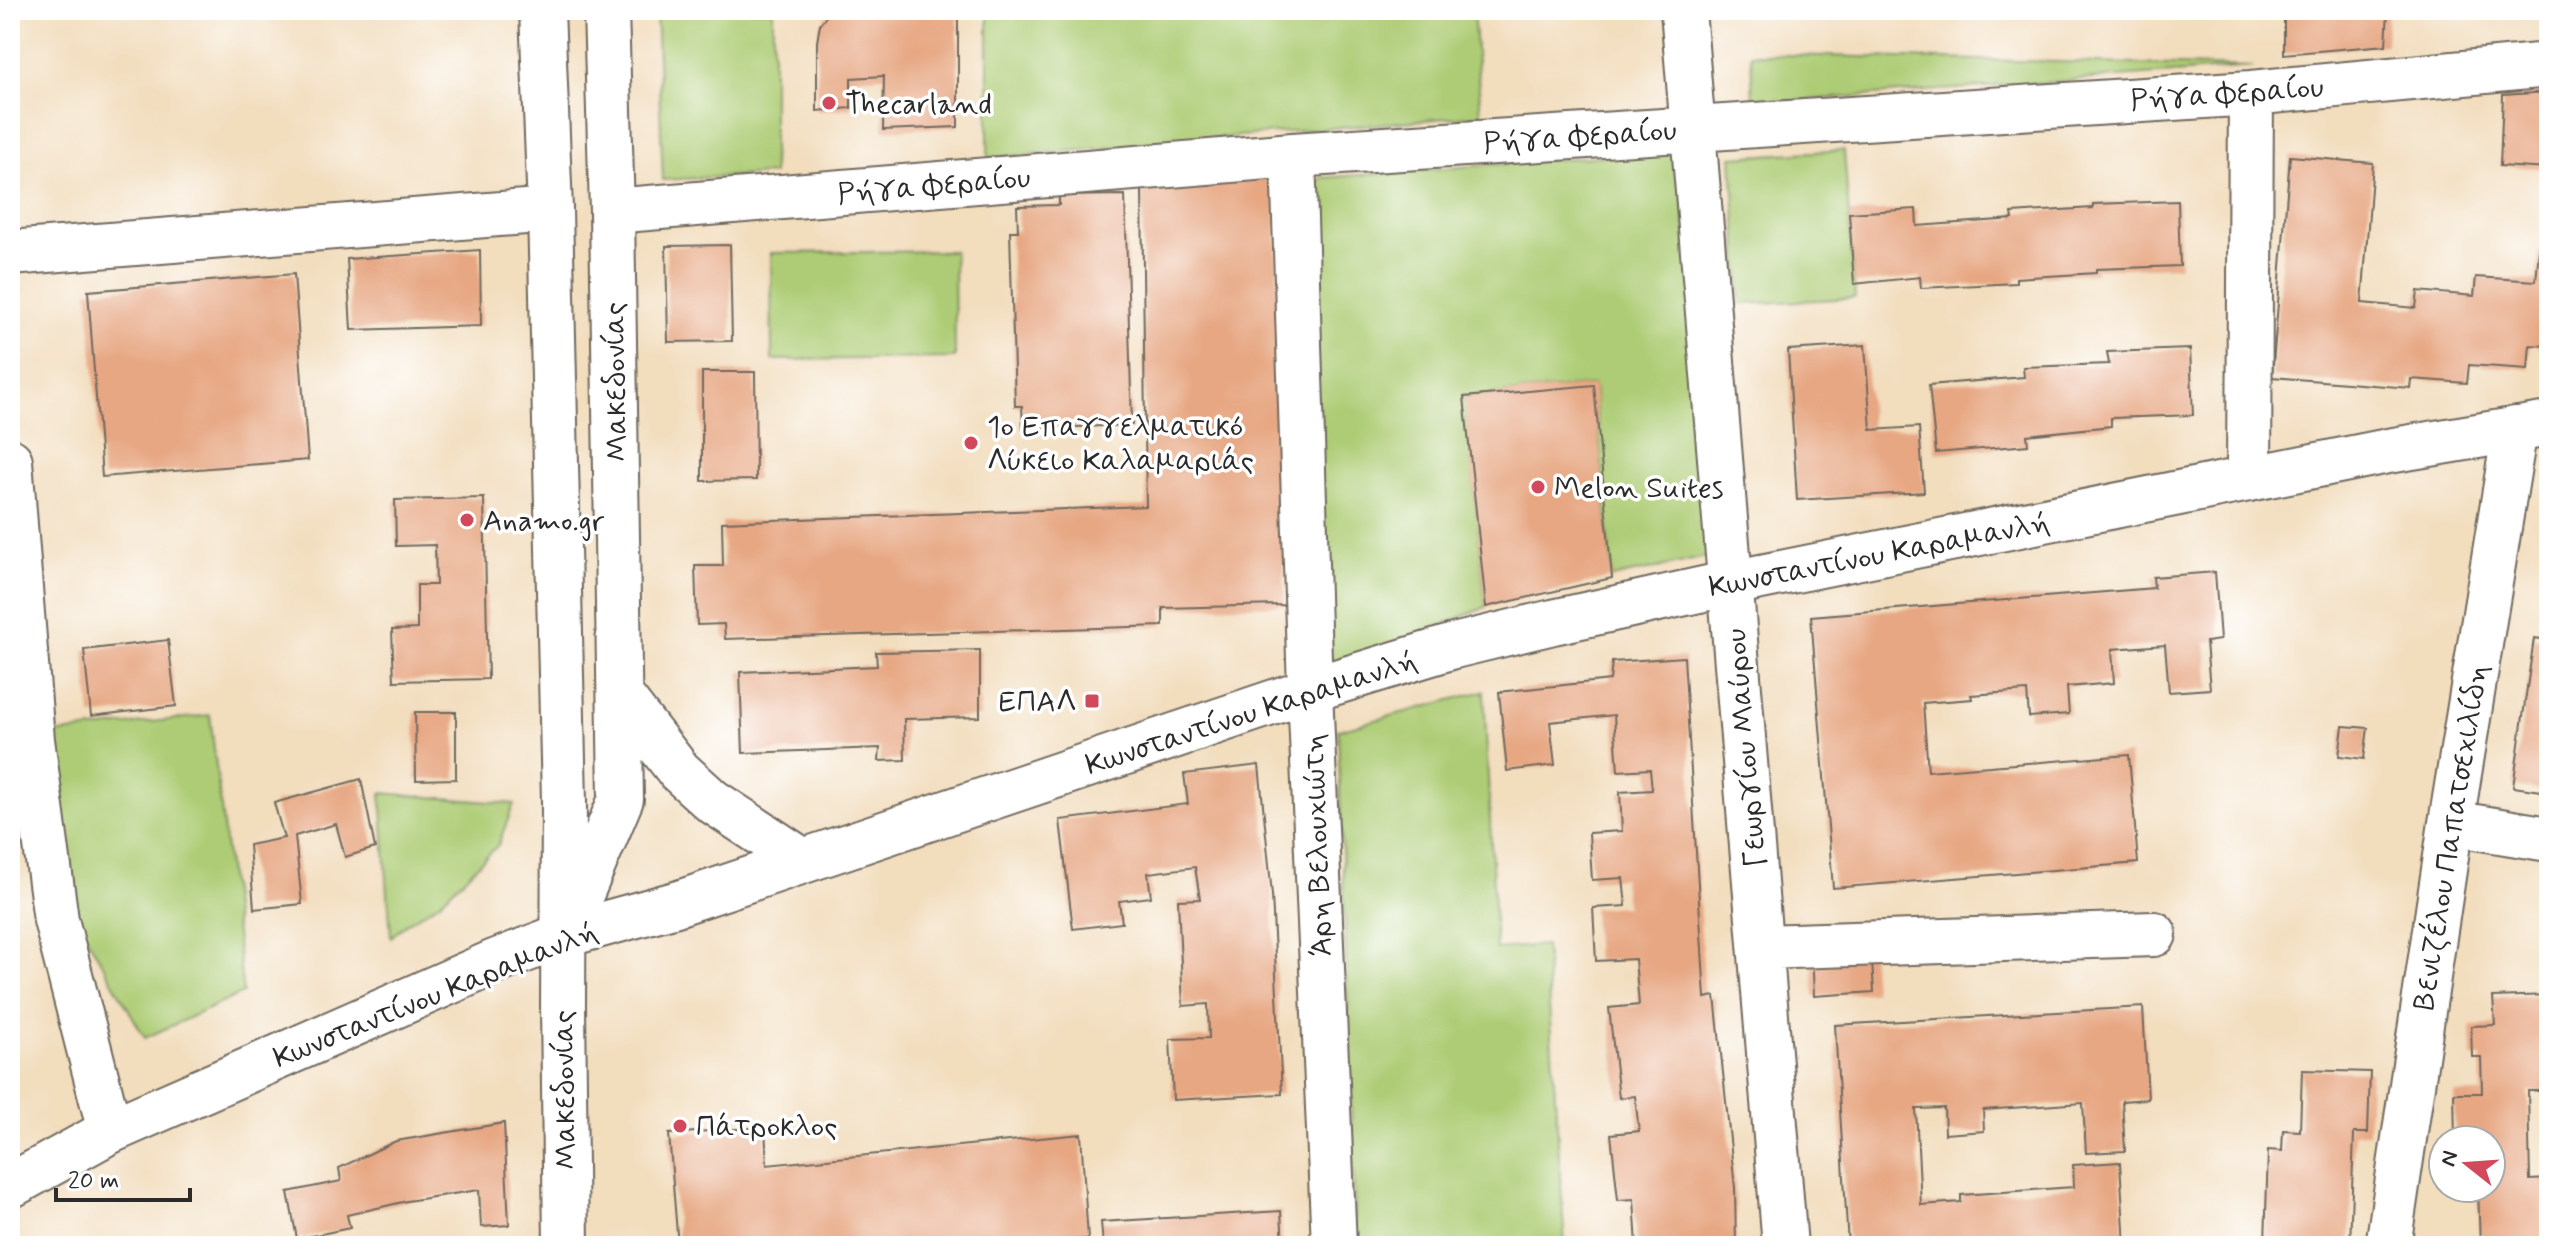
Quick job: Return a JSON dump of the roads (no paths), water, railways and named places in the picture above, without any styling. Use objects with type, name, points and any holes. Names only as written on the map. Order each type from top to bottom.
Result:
[{"type":"street","name":"Μακεδονίας","points":[[542,10],[550,210],[564,802],[566,1246]]},
{"type":"street","name":"Μακεδονίας","points":[[564,935],[621,799],[606,10]]},
{"type":"street","name":"Γεωργίου Μαύρου","points":[[1683,10],[1785,1246]]},
{"type":"street","name":"Ρήγα Φεραίου","points":[[612,211],[1293,155],[2251,93],[2549,65]]},
{"type":"street","points":[[2249,479],[2251,93]]},
{"type":"street","name":"Άρη Βελουχιώτη","points":[[1293,155],[1310,690],[1334,1246]]},
{"type":"street","points":[[10,253],[550,210]]},
{"type":"street","name":"Κωνσταντίνου Καραμανλή","points":[[10,1186],[110,1131],[497,961],[564,935],[676,904],[1310,690],[1469,643],[1731,583],[2402,448],[2532,427]]},
{"type":"street","name":"Βενιζέλου Παπατσεχιλίδη","points":[[2388,1246],[2451,823],[2532,427]]},
{"type":"street","points":[[10,461],[21,746],[56,920],[110,1131]]},
{"type":"street","points":[[620,695],[654,741],[712,801],[803,861]]},
{"type":"street","points":[[2451,823],[2549,839]]},
{"type":"street","points":[[1761,947],[2154,934]]},
{"type":"place","name":"Thecarland","points":[[829,103]]},
{"type":"place","name":"1ο Επαγγελματικό Λύκειο Καλαμαριάς","points":[[971,443]]},
{"type":"place","name":"Melon Suites","points":[[1538,487]]},
{"type":"place","name":"Anamo.gr","points":[[467,520]]},
{"type":"place","name":"ΕΠΑΛ","points":[[1092,701]]},
{"type":"place","name":"Πάτροκλος","points":[[680,1126]]}]
